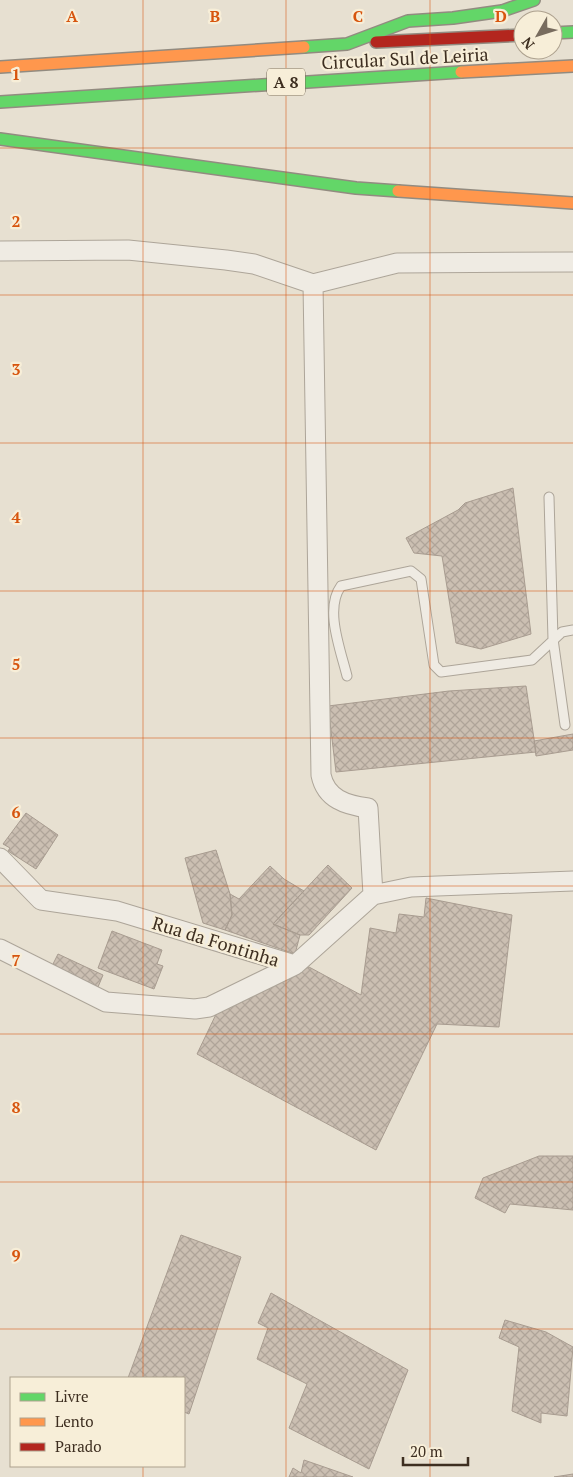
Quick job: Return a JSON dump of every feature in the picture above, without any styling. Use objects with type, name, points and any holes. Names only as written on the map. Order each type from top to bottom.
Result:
[{"type":"highway","points":[[347,44],[408,21],[453,18],[502,11],[534,0]]},
{"type":"highway","name":"Circular Sul de Leiria","points":[[347,44],[513,36]]},
{"type":"highway","name":"A 8","points":[[0,67],[347,44]]},
{"type":"highway","name":"Circular Sul de Leiria","points":[[0,102],[357,77],[573,66]]},
{"type":"highway","points":[[0,140],[356,188],[573,203]]},
{"type":"street","points":[[0,251],[128,250],[226,260],[254,264],[313,284],[398,263],[437,261],[573,262]]},
{"type":"street","points":[[313,284],[321,775],[325,787],[333,797],[350,805],[368,808],[373,895],[411,887],[573,881]]},
{"type":"street","name":"Rua da Fontinha","points":[[0,858],[41,900],[117,910],[295,965],[373,895]]},
{"type":"street","points":[[0,949],[106,1002],[195,1009],[209,1007],[295,965]]},
{"type":"lane","points":[[549,496],[553,639],[565,724]]},
{"type":"lane","points":[[347,676],[335,622],[335,595],[342,586],[411,572],[421,579],[434,665],[441,672],[532,660],[562,632],[573,630]]},
{"type":"building","points":[[513,488],[531,634],[481,649],[456,643],[442,556],[414,553],[406,538],[458,510],[465,503]]},
{"type":"building","points":[[526,686],[536,752],[336,772],[328,706],[449,691]]},
{"type":"building","points":[[573,734],[573,750],[536,756],[534,741]]},
{"type":"building","points":[[26,813],[58,835],[36,869],[8,851],[10,848],[3,844]]},
{"type":"building","points":[[216,850],[230,894],[232,915],[225,930],[203,923],[185,858]]},
{"type":"building","points":[[328,865],[352,888],[309,935],[300,935],[273,924]]},
{"type":"building","points":[[270,866],[284,879],[304,891],[273,924],[300,935],[295,954],[225,930],[232,915],[230,894],[239,899]]},
{"type":"building","points":[[426,898],[512,915],[499,1027],[437,1024],[376,1150],[197,1054],[219,1008],[275,980],[309,967],[361,995],[370,928],[396,933],[399,914],[424,917]]},
{"type":"building","points":[[112,931],[162,950],[157,964],[163,966],[154,989],[98,968]]},
{"type":"building","points":[[58,954],[103,975],[98,987],[52,966]]},
{"type":"building","points":[[539,1156],[573,1156],[573,1210],[510,1204],[505,1213],[475,1198],[483,1178]]},
{"type":"building","points":[[181,1235],[241,1257],[189,1414],[185,1412],[185,1377],[128,1377]]},
{"type":"building","points":[[271,1293],[408,1370],[369,1469],[289,1428],[307,1384],[257,1359],[268,1328],[258,1323]]},
{"type":"building","points":[[505,1320],[546,1332],[573,1347],[567,1416],[541,1413],[541,1423],[512,1411],[519,1347],[499,1338]]},
{"type":"building","points":[[304,1460],[353,1477],[289,1477],[293,1468],[301,1473]]},
{"type":"building","points":[[573,1474],[573,1477],[554,1477]]},
{"type":"traffic: fast","points":[[304,47],[347,44],[408,21],[453,18],[502,11],[534,0]]},
{"type":"traffic: fast","points":[[563,32],[573,32]]},
{"type":"traffic: fast","points":[[0,102],[461,72]]},
{"type":"traffic: fast","points":[[0,139],[356,188],[398,191]]},
{"type":"traffic: slow","points":[[0,67],[304,47]]},
{"type":"traffic: slow","points":[[461,72],[573,66]]},
{"type":"traffic: slow","points":[[398,191],[573,203]]},
{"type":"traffic: jam","points":[[376,42],[513,35]]}]
